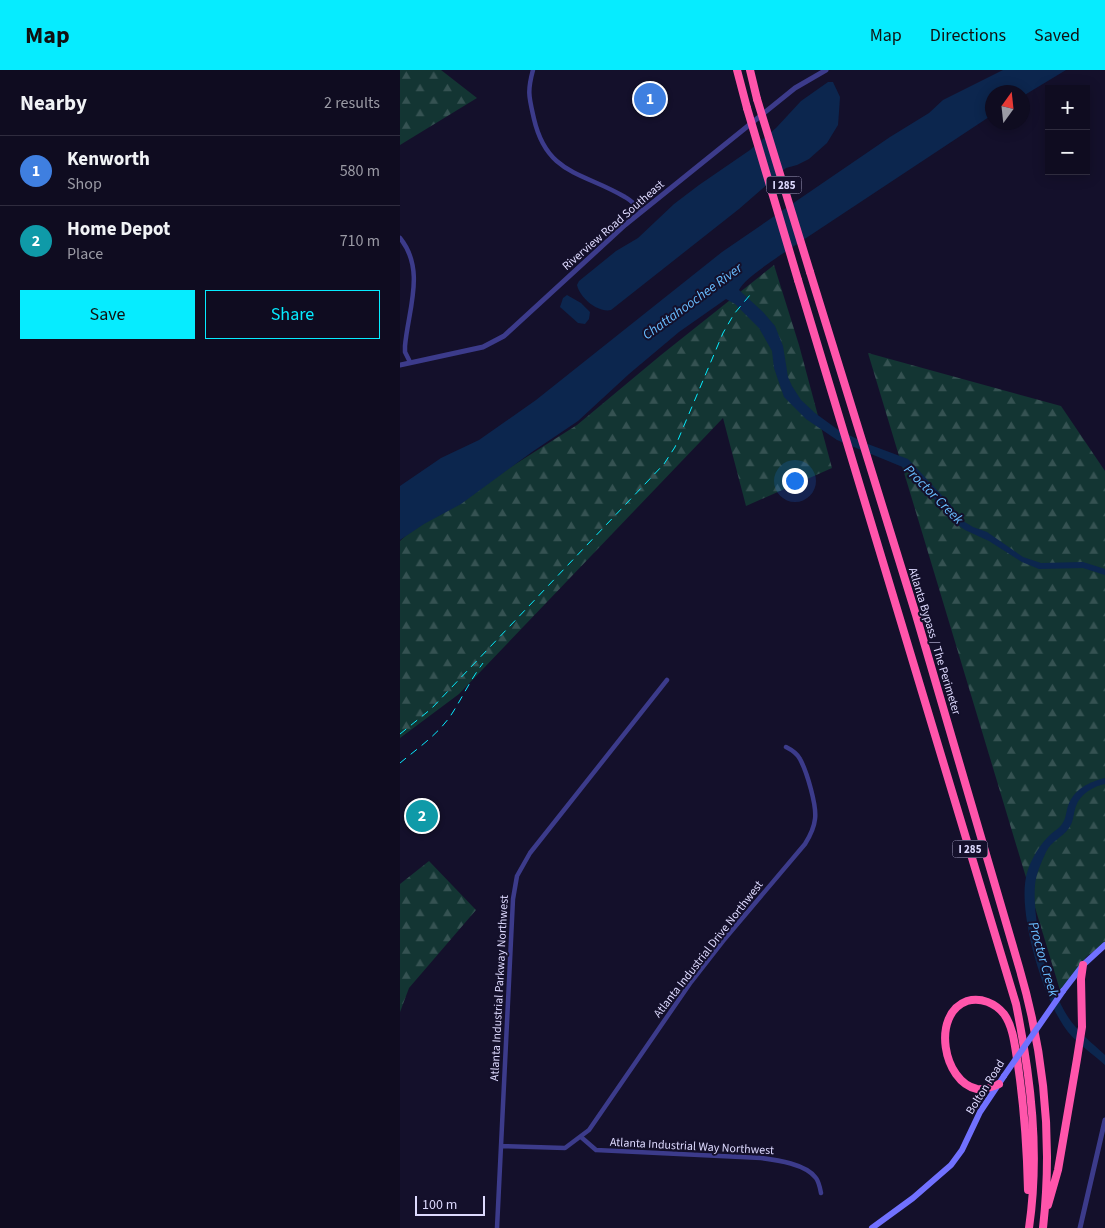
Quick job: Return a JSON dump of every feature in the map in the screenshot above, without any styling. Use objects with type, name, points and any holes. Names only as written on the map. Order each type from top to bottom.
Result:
[{"type":"highway","name":"I 285","points":[[737,70],[798,280],[1016,1004],[1028,1070],[1033,1114],[1034,1159],[1029,1227]]},
{"type":"highway","name":"Atlanta Bypass / The Perimeter","points":[[750,70],[757,99],[916,615],[1034,1022],[1042,1066],[1046,1112],[1048,1158],[1043,1228]]},
{"type":"highway","points":[[1044,1214],[1058,1170],[1077,1059],[1082,1027],[1081,979],[1083,965]]},
{"type":"highway","points":[[999,1084],[984,1089],[969,1086],[957,1074],[949,1060],[945,1042],[946,1026],[951,1013],[966,1002],[978,1000],[991,1002],[1004,1014],[1011,1029],[1022,1096],[1029,1227]]},
{"type":"main road","name":"Bolton Road","points":[[872,1228],[913,1198],[951,1165],[962,1150],[980,1112],[1063,991],[1083,965],[1105,945]]},
{"type":"street","points":[[533,70],[529,84],[529,100],[538,135],[546,148],[561,165],[585,179],[626,197],[642,211]]},
{"type":"street","name":"Riverview Road Southeast","points":[[400,365],[478,348],[504,336],[605,242],[642,211],[795,88],[826,70]]},
{"type":"street","points":[[400,238],[411,258],[414,276],[412,307],[405,346],[405,352],[410,362]]},
{"type":"street","name":"Atlanta Industrial Parkway Northwest","points":[[497,1228],[513,899],[517,876],[530,853],[667,680]]},
{"type":"street","name":"Atlanta Industrial Drive Northwest","points":[[501,1146],[566,1148],[589,1130],[691,982],[810,836],[815,819],[814,801],[800,759],[786,747]]},
{"type":"street","points":[[1080,1228],[1105,1120]]},
{"type":"street","name":"Atlanta Industrial Way Northwest","points":[[581,1137],[596,1150],[778,1160],[812,1174],[818,1181],[821,1193]]},
{"type":"green space","points":[[400,70],[441,70],[477,98],[400,145]]},
{"type":"green space","points":[[774,265],[799,345],[832,468],[746,506],[723,418],[459,694],[400,738],[400,541],[413,529],[577,425]]},
{"type":"green space","points":[[868,353],[1061,406],[1105,471],[1105,943],[1086,957],[1062,997]]},
{"type":"green space","points":[[429,861],[476,910],[409,988],[400,1012],[400,884]]},
{"type":"water","points":[[1003,70],[1066,70],[1030,92],[1030,85],[985,85],[985,120],[782,254],[752,276],[739,290],[775,326],[783,346],[788,377],[792,386],[801,400],[815,413],[837,429],[865,443],[908,459],[950,504],[963,521],[987,532],[1023,557],[1041,563],[1083,562],[1105,569],[1105,575],[1083,568],[1039,569],[1022,562],[989,541],[965,530],[953,521],[905,468],[837,440],[806,419],[784,397],[774,368],[772,351],[759,328],[735,304],[726,299],[679,332],[629,374],[578,421],[461,504],[424,524],[400,540],[400,486],[441,458],[479,440],[536,400],[722,252],[890,137],[929,113],[943,100]]},
{"type":"water","points":[[828,82],[833,82],[840,97],[838,125],[827,143],[809,159],[786,168],[739,209],[611,310],[601,309],[590,304],[579,290],[577,285],[579,281],[616,251],[638,238],[674,204],[750,150],[776,128],[801,101]]},
{"type":"water","points":[[567,295],[581,303],[590,312],[589,319],[585,324],[578,323],[560,307],[563,298]]},
{"type":"water","name":"Proctor Creek","points":[[1105,778],[1105,784],[1084,794],[1076,806],[1069,828],[1048,848],[1036,877],[1035,900],[1039,935],[1054,988],[1068,1017],[1085,1037],[1105,1055],[1105,1065],[1068,1032],[1050,1000],[1034,956],[1025,910],[1025,890],[1027,873],[1033,857],[1043,842],[1063,822],[1074,795],[1088,784]]},
{"type":"railway","points":[[400,734],[431,709],[664,464],[675,447],[723,333],[734,314],[750,295]]},
{"type":"railway","points":[[400,763],[428,740],[448,720],[483,663]]},
{"type":"place","name":"Kenworth","points":[[650,99]]},
{"type":"place","name":"Home Depot","points":[[422,816]]},
{"type":"water label","name":"Chattahoochee River","points":[[692,301]]}]
